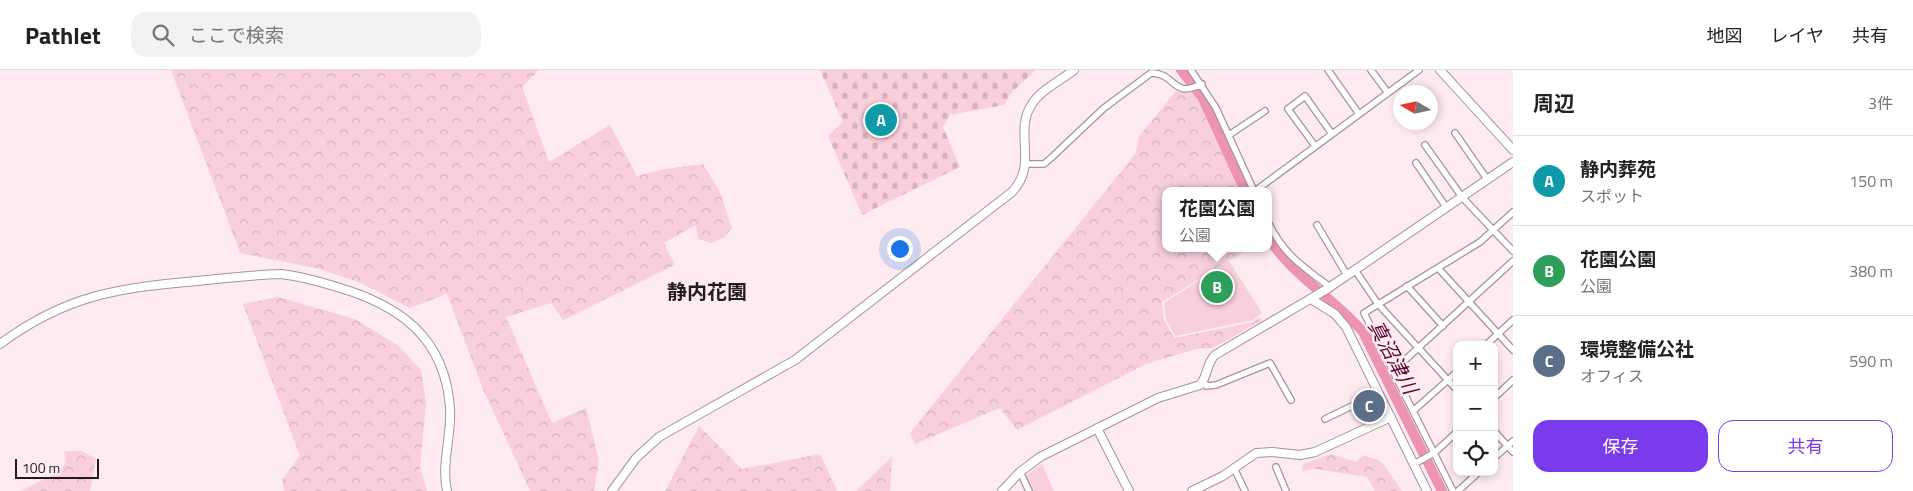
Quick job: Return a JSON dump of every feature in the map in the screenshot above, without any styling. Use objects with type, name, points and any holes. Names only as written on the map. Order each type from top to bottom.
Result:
[{"type":"street","points":[[612,491],[636,458],[659,437],[795,360],[908,275],[1012,192],[1020,182],[1026,164],[1025,126],[1028,111],[1038,97],[1074,70]]},
{"type":"street","points":[[1191,70],[1229,135],[1253,187]]},
{"type":"street","points":[[1328,70],[1359,114]]},
{"type":"street","points":[[1371,70],[1388,93]]},
{"type":"street","points":[[1260,187],[1419,70]]},
{"type":"street","points":[[1440,70],[1513,150]]},
{"type":"street","points":[[1026,164],[1044,164],[1104,108],[1151,73],[1160,73],[1182,90],[1189,90],[1200,84]]},
{"type":"street","points":[[1315,146],[1288,109],[1305,96],[1332,134]]},
{"type":"street","points":[[1229,135],[1265,111]]},
{"type":"street","points":[[1455,132],[1487,179]]},
{"type":"street","points":[[1425,145],[1462,197],[1513,251]]},
{"type":"street","points":[[1002,491],[1020,472],[1040,457],[1158,398],[1200,385],[1204,381],[1207,364],[1215,355],[1328,288],[1513,162]]},
{"type":"street","points":[[1416,163],[1446,207]]},
{"type":"street","points":[[1453,491],[1432,454],[1394,371],[1364,313],[1480,242],[1513,212]]},
{"type":"street","points":[[1317,225],[1347,275]]},
{"type":"street","points":[[1272,229],[1282,248],[1292,259],[1328,288]]},
{"type":"street","points":[[1394,371],[1513,261]]},
{"type":"street","points":[[1438,268],[1513,350]]},
{"type":"street","points":[[1354,270],[1378,304],[1453,386]]},
{"type":"street","points":[[0,344],[33,321],[60,308],[95,295],[135,287],[281,274],[303,277],[363,294],[405,317],[426,340],[439,362],[446,384],[450,410],[445,474],[447,491]]},
{"type":"street","points":[[1407,286],[1443,326]]},
{"type":"street","points":[[1314,297],[1341,320],[1391,417],[1417,462],[1428,491]]},
{"type":"street","points":[[1490,341],[1513,320]]},
{"type":"street","points":[[1204,381],[1206,386],[1216,385],[1270,363],[1291,400]]},
{"type":"street","points":[[1413,412],[1453,375]]},
{"type":"street","points":[[1498,394],[1513,380]]},
{"type":"street","points":[[1325,418],[1379,393]]},
{"type":"street","points":[[1192,491],[1234,468],[1256,453],[1272,452],[1300,455],[1315,452],[1391,417]]},
{"type":"street","points":[[1097,428],[1126,490]]},
{"type":"street","points":[[1498,435],[1513,452]]},
{"type":"street","points":[[1417,462],[1432,454],[1453,436]]},
{"type":"street","points":[[1498,455],[1513,441]]},
{"type":"street","points":[[1234,468],[1245,491]]},
{"type":"street","points":[[1276,468],[1286,491]]},
{"type":"street","points":[[1020,472],[1029,491]]},
{"type":"street","points":[[1458,491],[1475,476]]},
{"type":"green space","points":[[171,70],[539,70],[522,87],[549,162],[610,125],[637,176],[665,169],[703,164],[719,190],[732,228],[725,237],[711,243],[698,239],[696,225],[664,243],[675,265],[563,320],[551,303],[506,317],[552,423],[586,408],[599,461],[594,491],[530,491],[483,389],[447,294],[410,308],[361,283],[320,269],[240,253]]},
{"type":"green space","points":[[820,70],[1036,70],[1012,92],[1004,105],[950,115],[943,127],[960,167],[862,215],[828,136],[843,122]]},
{"type":"green space","points":[[1176,91],[1194,92],[1237,187],[1162,187],[1162,252],[1243,252],[1162,302],[1164,320],[1174,338],[1254,322],[1259,317],[1262,320],[1213,348],[1196,349],[1146,364],[1017,430],[1000,408],[915,444],[910,433],[1136,153],[1139,136]]},
{"type":"green space","points":[[1229,261],[1262,313],[1253,320],[1175,336],[1166,319],[1164,303]]},
{"type":"green space","points":[[278,297],[355,319],[399,346],[421,370],[426,404],[420,467],[427,491],[284,491],[282,480],[300,456],[243,304]]},
{"type":"green space","points":[[699,426],[742,469],[820,454],[837,491],[665,491]]},
{"type":"green space","points":[[64,451],[82,451],[96,459],[90,491],[21,491],[60,471],[66,462]]},
{"type":"green space","points":[[1331,454],[1356,462],[1364,455],[1378,460],[1384,465],[1402,491],[1375,491],[1367,477],[1316,469],[1302,471],[1303,464]]},
{"type":"green space","points":[[892,457],[890,491],[856,491]]},
{"type":"green space","points":[[1042,464],[1054,491],[1033,491],[1025,476]]},
{"type":"waterway","name":"真沼津川","points":[[1181,70],[1202,97],[1243,187]]},
{"type":"waterway","name":"真沼津川","points":[[1272,243],[1289,264],[1363,332],[1442,491]]},
{"type":"place","name":"静内葬苑","points":[[881,120]]},
{"type":"place","name":"花園公園","points":[[1217,287]]},
{"type":"place","name":"環境整備公社","points":[[1369,406]]},
{"type":"district","name":"静内花園","points":[[707,292]]}]
